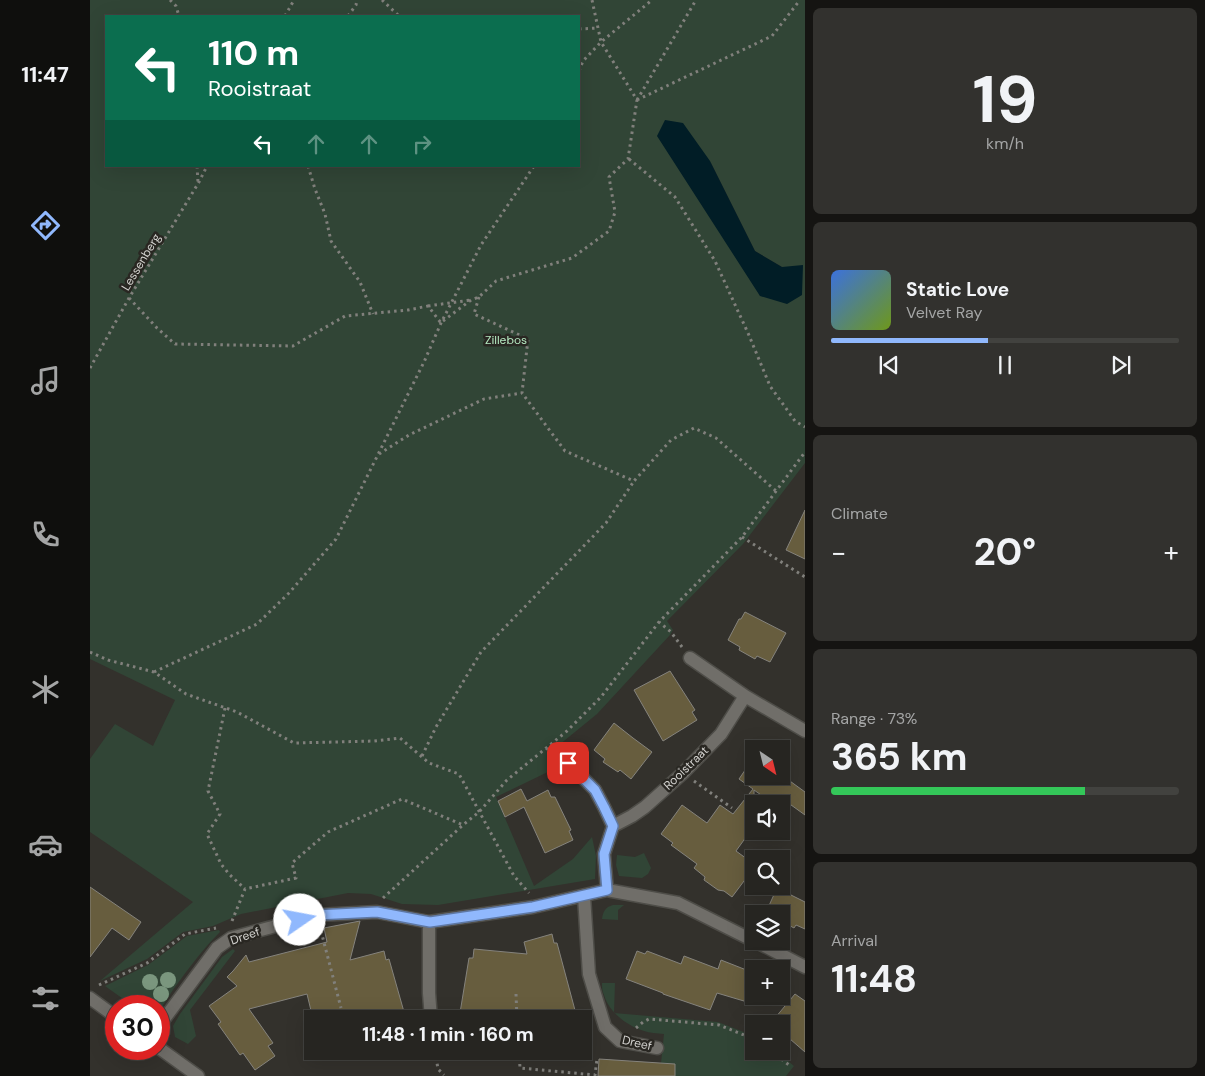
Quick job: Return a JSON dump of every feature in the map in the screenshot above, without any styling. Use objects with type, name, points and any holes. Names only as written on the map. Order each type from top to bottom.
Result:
[{"type":"street","points":[[688,656],[745,696],[805,731]]},
{"type":"street","name":"Rooistraat","points":[[613,826],[632,816],[683,773],[721,734],[745,696]]},
{"type":"street","points":[[568,763],[595,790],[613,826],[604,854],[607,890]]},
{"type":"street","name":"Dreef","points":[[170,1011],[217,948],[231,938],[316,915],[377,912],[430,922],[533,907],[607,890],[678,903],[745,936]]},
{"type":"street","name":"Dreef","points":[[584,896],[589,974],[605,1026],[620,1041],[657,1048]]},
{"type":"street","points":[[430,922],[430,1010]]},
{"type":"street","name":"Dreef","points":[[772,950],[805,966]]},
{"type":"street","points":[[90,998],[105,1009]]},
{"type":"street","points":[[170,1056],[198,1076]]},
{"type":"path","points":[[170,0],[176,6],[179,15]]},
{"type":"path","points":[[286,15],[294,0]]},
{"type":"path","points":[[349,15],[356,5],[357,0]]},
{"type":"path","points":[[382,0],[398,15]]},
{"type":"path","points":[[592,0],[601,42],[637,100]]},
{"type":"path","points":[[580,68],[583,61],[601,42],[652,0]]},
{"type":"path","points":[[129,298],[157,328],[176,344],[293,346],[345,316],[408,310],[471,300],[479,297],[496,281],[572,258],[609,231],[614,212],[609,177],[628,158],[637,100],[696,0]]},
{"type":"path","points":[[637,100],[772,36],[800,0]]},
{"type":"path","points":[[580,29],[598,28]]},
{"type":"path","points":[[628,158],[675,197],[714,261],[748,333],[770,386],[795,421],[805,427]]},
{"type":"path","points":[[197,167],[198,182]]},
{"type":"path","name":"Lessenberg","points":[[90,368],[206,167]]},
{"type":"path","points":[[308,167],[325,214],[331,241],[360,282],[373,314]]},
{"type":"path","points":[[154,672],[257,624],[289,593],[336,540],[481,245],[533,167]]},
{"type":"path","points":[[479,297],[474,314],[528,339],[522,393],[564,451],[634,481]]},
{"type":"path","points":[[441,323],[471,300]]},
{"type":"path","points":[[428,306],[441,323]]},
{"type":"path","points":[[379,454],[408,435],[484,399],[522,393]]},
{"type":"path","points":[[422,756],[436,728],[481,652],[606,523],[634,481],[671,440],[694,428],[716,438],[776,491]]},
{"type":"path","points":[[381,900],[479,812],[507,780],[567,731],[601,697],[659,622],[742,537],[805,452]]},
{"type":"path","points":[[742,537],[805,577]]},
{"type":"path","points":[[659,622],[671,632],[688,656]]},
{"type":"path","points":[[90,652],[108,660],[154,672],[186,694],[237,712],[294,743],[374,742],[400,738],[429,763],[459,774],[514,876],[530,895]]},
{"type":"path","points":[[225,708],[208,791],[220,814],[207,834],[221,864],[245,890]]},
{"type":"path","points":[[689,778],[732,808]]},
{"type":"path","points":[[245,890],[296,878],[292,863],[328,832],[402,799],[463,825]]},
{"type":"path","points":[[232,922],[245,890]]},
{"type":"path","points":[[319,925],[341,1008]]},
{"type":"path","points":[[99,986],[147,963],[185,934],[219,927]]},
{"type":"path","points":[[516,994],[517,1010]]},
{"type":"path","points":[[635,1029],[649,1018],[718,1025],[745,1036]]},
{"type":"path","points":[[520,1060],[520,1068],[595,1076],[597,1059]]},
{"type":"path","points":[[436,1060],[438,1069],[444,1074]]},
{"type":"path","points":[[783,1060],[789,1065]]},
{"type":"green space","name":"Zillebos","points":[[90,0],[805,0],[805,463],[743,544],[667,621],[673,630],[670,635],[597,714],[559,745],[569,754],[556,768],[496,797],[534,886],[573,859],[592,837],[596,856],[595,879],[438,905],[402,904],[371,894],[348,893],[241,914],[213,926],[183,932],[147,959],[100,981],[193,902],[90,832],[90,759],[115,724],[153,746],[175,700],[90,659]],"holes":[[[710,161],[755,251],[782,267],[760,296]]]},
{"type":"green space","points":[[644,853],[651,868],[648,874],[642,878],[619,876],[616,865],[617,855],[635,857]]},
{"type":"green space","points":[[613,905],[624,905],[618,910],[618,920],[602,919],[605,910]]},
{"type":"green space","points":[[219,930],[220,932],[196,959],[170,995],[118,995],[105,986],[148,965],[187,936]]},
{"type":"green space","points":[[233,949],[235,951],[190,1010],[196,1036],[188,1044],[175,1037],[173,1026],[180,1014],[222,957]]},
{"type":"green space","points":[[602,983],[615,983],[614,1012],[606,1001]]},
{"type":"green space","points":[[615,1013],[718,1022],[745,1032],[745,1060],[787,1060],[794,1066],[786,1076],[662,1076],[661,1063],[664,1034],[638,1029],[625,1022]]},
{"type":"water","points":[[665,120],[683,123],[710,161],[755,251],[782,267],[803,265],[802,295],[787,304],[760,296],[657,136]]},
{"type":"building","points":[[805,510],[805,559],[786,550]]},
{"type":"building","points":[[745,612],[786,633],[770,662],[757,656],[755,659],[739,650],[740,647],[728,640]]},
{"type":"building","points":[[670,671],[695,710],[692,712],[697,720],[663,741],[634,690]]},
{"type":"building","points":[[614,723],[652,752],[631,779],[620,770],[618,772],[603,762],[605,759],[594,750]]},
{"type":"building","points":[[745,770],[745,783],[739,779]]},
{"type":"building","points":[[790,781],[805,792],[805,815],[790,804],[790,795],[761,795],[754,790],[754,795],[748,795],[753,789],[747,785],[790,785]]},
{"type":"building","points":[[521,789],[527,801],[548,790],[551,797],[555,797],[571,830],[569,831],[573,840],[545,853],[524,807],[505,817],[498,801]]},
{"type":"building","points":[[745,799],[745,838],[736,851],[745,858],[745,880],[732,897],[704,880],[705,877],[694,868],[697,864],[671,845],[673,843],[661,834],[682,805],[707,823],[720,805],[733,814]]},
{"type":"building","points":[[90,887],[141,922],[129,940],[112,928],[90,957]]},
{"type":"building","points":[[790,894],[805,902],[805,929],[796,925],[794,928],[790,926],[790,905],[769,905],[774,895]]},
{"type":"building","points":[[360,921],[350,960],[384,951],[386,960],[389,959],[403,1010],[311,1010],[307,994],[249,1009],[273,1043],[268,1046],[275,1056],[255,1070],[243,1053],[240,1055],[218,1024],[221,1022],[209,1006],[237,986],[227,977],[246,955],[249,962],[327,942],[324,928]]},
{"type":"building","points":[[552,934],[554,943],[557,943],[575,1010],[460,1010],[469,958],[473,958],[474,949],[527,954],[524,942]]},
{"type":"building","points":[[637,951],[645,954],[647,951],[681,964],[684,956],[718,969],[721,960],[745,969],[745,1001],[717,993],[710,1010],[626,979]]},
{"type":"building","points":[[795,994],[805,1001],[805,1052],[790,1039],[790,1015],[778,1015],[786,1005],[790,1005],[790,1000]]},
{"type":"building","points":[[599,1059],[675,1064],[675,1076],[598,1076]]},
{"type":"route","points":[[300,920],[316,915],[377,912],[430,922],[533,907],[607,890],[604,854],[613,826],[595,790],[568,763]]}]
